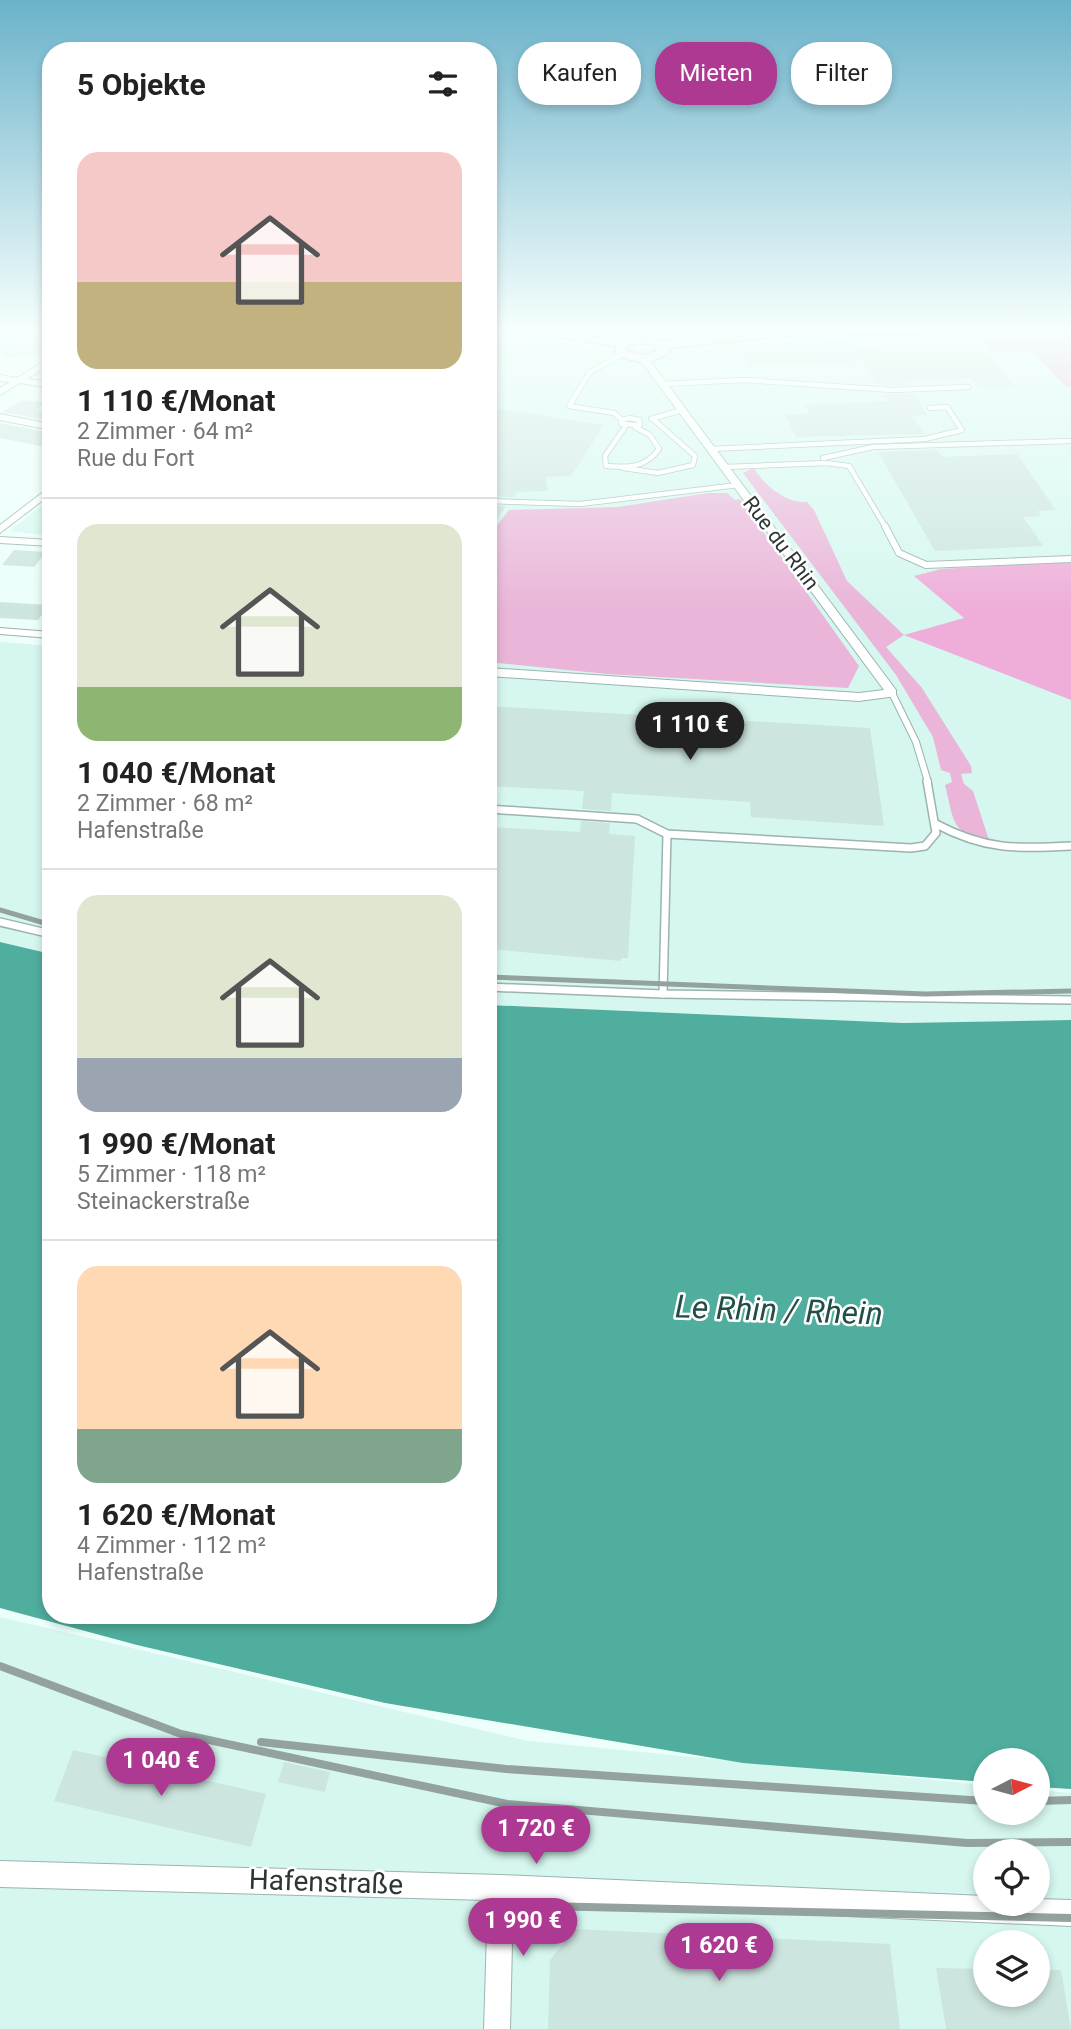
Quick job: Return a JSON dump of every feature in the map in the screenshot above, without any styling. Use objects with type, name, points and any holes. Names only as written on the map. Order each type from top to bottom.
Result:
[{"type":"street","points":[[24,422],[42,425]]},
{"type":"street","name":"Rue du Rhin","points":[[691,422],[892,694]]},
{"type":"street","points":[[0,530],[42,496]]},
{"type":"street","points":[[0,540],[42,542]]},
{"type":"street","points":[[0,631],[42,634]]},
{"type":"street","points":[[497,673],[859,697],[892,694]]},
{"type":"street","name":"Hafenstraße","points":[[0,1874],[501,1888],[1071,1913]]},
{"type":"street","points":[[497,2029],[501,1888]]},
{"type":"lane","points":[[622,422],[625,427],[635,427],[650,435],[659,449],[655,457],[641,467],[622,468]]},
{"type":"lane","points":[[635,427],[640,422]]},
{"type":"lane","points":[[625,427],[605,456],[606,466],[640,473],[679,471],[693,465],[695,456],[685,444],[665,434],[655,422]]},
{"type":"lane","points":[[711,449],[925,439],[962,430],[957,422]]},
{"type":"lane","points":[[723,465],[831,458],[873,447],[1071,441]]},
{"type":"lane","points":[[723,465],[842,463],[854,470],[899,553],[926,565],[1071,559]]},
{"type":"lane","points":[[497,500],[553,503],[621,500],[738,485]]},
{"type":"lane","points":[[497,810],[637,819],[667,834],[911,848],[925,846],[936,833],[936,824],[909,720],[892,694]]},
{"type":"lane","points":[[936,824],[969,842],[990,848],[1071,846]]},
{"type":"lane","points":[[663,994],[667,834]]},
{"type":"lane","points":[[0,922],[42,932]]},
{"type":"lane","points":[[497,987],[663,994],[1071,1000]]},
{"type":"shaded area","points":[[497,422],[1071,422],[1071,1020],[903,1023],[497,1005]]},
{"type":"shaded area","points":[[754,468],[763,481],[776,492],[792,500],[807,502],[814,510],[847,581],[904,635],[886,647],[922,688],[971,766],[972,773],[961,774],[964,784],[973,791],[989,840],[967,834],[956,823],[945,785],[952,782],[950,773],[941,770],[933,737],[896,675],[743,473]]},
{"type":"shaded area","points":[[708,493],[727,493],[735,500],[740,499],[859,666],[848,688],[607,674],[497,663],[497,525],[509,510],[618,507]]},
{"type":"shaded area","points":[[42,505],[42,535],[10,531]]},
{"type":"shaded area","points":[[1071,562],[1071,700],[904,635],[964,618],[914,576],[941,569]]},
{"type":"shaded area","points":[[0,642],[42,645],[42,952],[0,942]]},
{"type":"shaded area","points":[[0,1617],[528,1741],[973,1784],[973,1825],[1050,1825],[1050,1791],[1071,1793],[1071,2029],[0,2029]]},
{"type":"water","points":[[0,942],[42,952],[42,1619],[0,1608]]},
{"type":"water","name":"Le Rhin / Rhein","points":[[497,1005],[903,1023],[1071,1020],[1071,1789],[1050,1788],[1050,1748],[973,1748],[973,1781],[743,1763],[385,1703],[59,1624],[497,1624]]},
{"type":"building","points":[[497,422],[583,422],[604,425],[571,476],[546,477],[548,491],[517,492],[513,497],[497,496]]},
{"type":"building","points":[[788,422],[916,422],[925,434],[796,437]]},
{"type":"building","points":[[0,423],[42,431],[42,446],[0,438]]},
{"type":"building","points":[[936,450],[943,457],[1017,454],[1056,510],[1038,511],[1041,516],[1023,517],[1043,546],[935,551],[878,452]]},
{"type":"building","points":[[497,506],[506,506],[497,519]]},
{"type":"building","points":[[14,550],[42,552],[42,557],[34,567],[2,565]]},
{"type":"building","points":[[0,602],[42,605],[42,615],[38,620],[0,618]]},
{"type":"building","points":[[497,707],[870,728],[884,826],[751,817],[750,802],[612,793],[611,811],[582,809],[584,791],[497,786]]},
{"type":"building","points":[[581,821],[610,823],[609,834],[635,836],[628,958],[621,958],[621,961],[497,950],[497,827],[580,832]]},
{"type":"building","points":[[73,1750],[266,1794],[251,1847],[54,1801]]},
{"type":"building","points":[[284,1762],[330,1772],[325,1792],[278,1782]]},
{"type":"building","points":[[575,1929],[890,1944],[900,2029],[548,2029],[550,1960]]},
{"type":"building","points":[[936,1968],[973,1969],[973,2007],[1050,2007],[1050,1970],[1061,1970],[1071,2029],[946,2029]]},
{"type":"railway","points":[[0,910],[42,922]]},
{"type":"railway","points":[[497,977],[925,994],[1071,991]]},
{"type":"railway","points":[[0,1666],[181,1734],[507,1804],[967,1843],[1071,1842]]},
{"type":"railway","points":[[261,1742],[506,1769],[973,1800]]},
{"type":"railway","points":[[1050,1801],[1071,1800]]},
{"type":"railway","points":[[501,1905],[1071,1918]]}]
